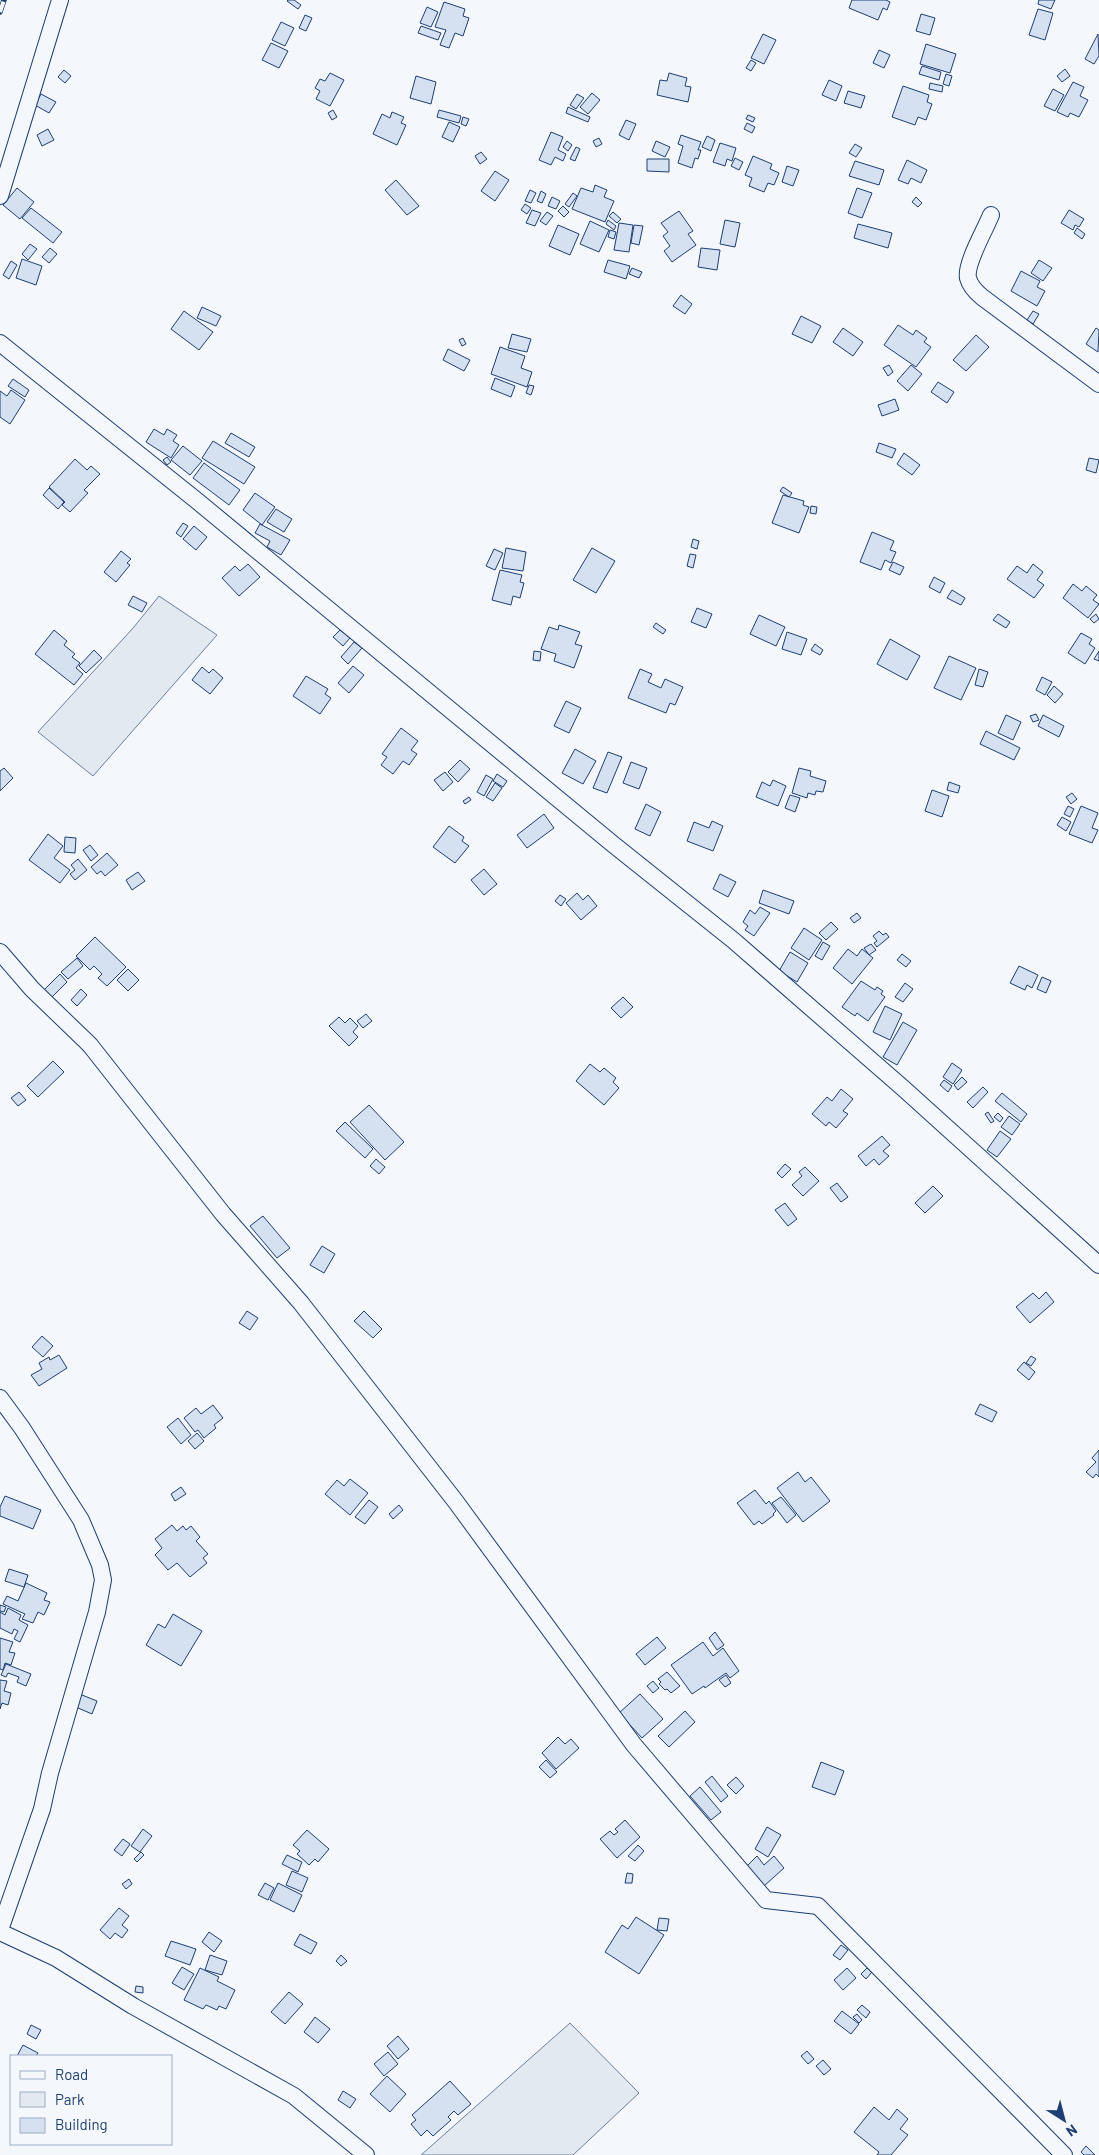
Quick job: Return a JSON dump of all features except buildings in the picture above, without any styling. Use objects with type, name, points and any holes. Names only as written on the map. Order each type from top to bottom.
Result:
[{"type":"street","points":[[0,196],[60,0]]},
{"type":"street","points":[[991,215],[967,270],[968,280],[974,289],[990,303],[1099,384]]},
{"type":"street","points":[[0,343],[196,500],[614,845],[733,940],[926,1108],[1099,1266]]},
{"type":"street","points":[[0,952],[32,988],[90,1045],[223,1214],[301,1303],[456,1502],[634,1745],[766,1900],[818,1906],[1064,2155]]},
{"type":"street","points":[[0,1398],[22,1428],[81,1520],[100,1565],[103,1580],[97,1612],[50,1773],[42,1810],[0,1931],[56,1958],[133,2006],[294,2096],[366,2155]]},
{"type":"green space","points":[[159,596],[217,635],[93,776],[38,732],[134,627]]},
{"type":"green space","points":[[570,2023],[639,2093],[573,2155],[421,2155]]},
{"type":"railway","points":[[0,12],[4,0]]}]
